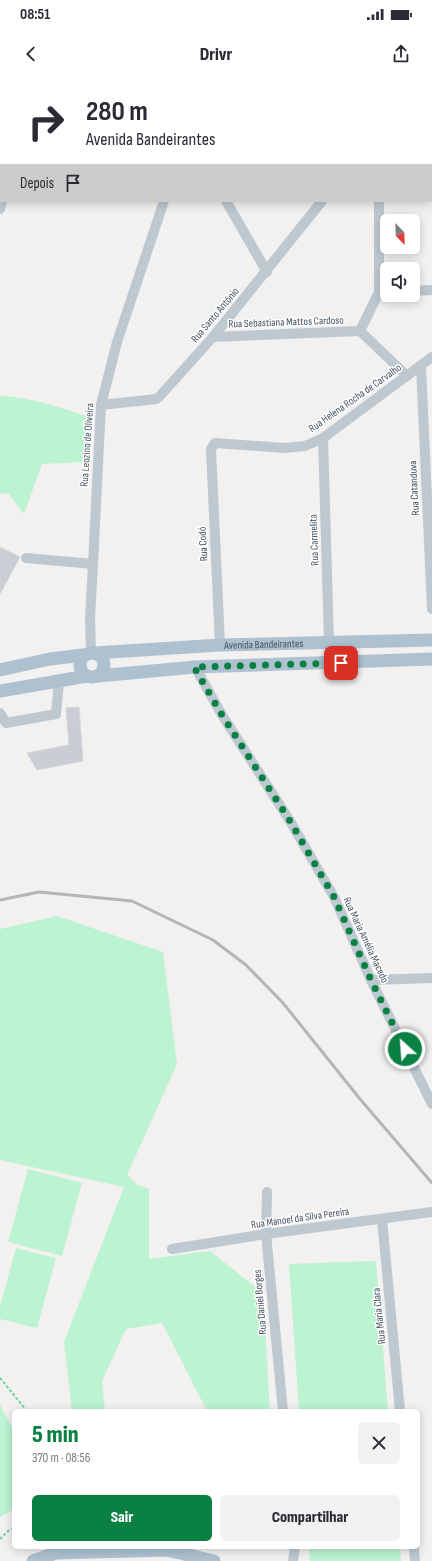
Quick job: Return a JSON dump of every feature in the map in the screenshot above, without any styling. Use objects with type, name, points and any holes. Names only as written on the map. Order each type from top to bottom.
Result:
[{"type":"main road","name":"Avenida Bandeirantes","points":[[0,670],[50,659],[90,653],[220,645],[432,640]]},
{"type":"main road","points":[[90,653],[102,657],[104,661],[103,669],[92,676],[84,674],[79,667],[79,663],[90,653]]},
{"type":"main road","name":"Avenida Bandeirantes","points":[[0,691],[92,676],[194,667],[432,659]]},
{"type":"main road","points":[[33,1561],[56,1553],[167,1550],[214,1561]]},
{"type":"street","name":"Rua Leozino de Oliveira","points":[[90,653],[90,618],[101,405],[117,342],[164,202]]},
{"type":"street","points":[[227,202],[267,272]]},
{"type":"street","name":"Rua Santo Antônio","points":[[101,405],[156,399],[159,397],[213,337],[267,272],[321,202]]},
{"type":"street","points":[[379,202],[382,262]]},
{"type":"street","points":[[420,291],[432,290]]},
{"type":"street","points":[[380,297],[360,331],[407,376]]},
{"type":"street","name":"Rua Sebastiana Mattos Cardoso","points":[[213,337],[360,331]]},
{"type":"street","name":"Rua Helena Rocha de Carvalho","points":[[215,443],[285,448],[305,446],[323,438],[432,357]]},
{"type":"street","name":"Rua Catanduva","points":[[421,366],[432,609]]},
{"type":"street","name":"Rua Carmelita","points":[[323,438],[329,642]]},
{"type":"street","name":"Rua Codó","points":[[215,443],[211,449],[220,645]]},
{"type":"street","points":[[26,558],[93,564]]},
{"type":"street","name":"Rua Maria Amélia Macedo","points":[[194,667],[222,715],[290,821],[334,897],[371,980],[432,1104]]},
{"type":"street","points":[[0,713],[6,723],[56,714],[59,682]]},
{"type":"street","points":[[371,980],[432,978]]},
{"type":"street","name":"Rua Daniel Borges","points":[[267,1192],[266,1234],[283,1409]]},
{"type":"street","name":"Rua Manoel da Silva Pereira","points":[[172,1249],[266,1234],[432,1212]]},
{"type":"street","name":"Rua Maria Clara","points":[[382,1219],[400,1409]]},
{"type":"street","points":[[293,1561],[295,1549]]},
{"type":"street","points":[[414,1549],[415,1561]]},
{"type":"path","points":[[0,1378],[25,1409]]},
{"type":"path","points":[[0,1539],[12,1529]]},
{"type":"green space","points":[[0,396],[24,398],[92,418],[85,462],[42,464],[24,514],[8,493],[0,494]]},
{"type":"green space","points":[[57,916],[163,952],[177,1064],[127,1175],[138,1185],[149,1189],[149,1259],[210,1251],[263,1293],[270,1409],[206,1409],[162,1323],[126,1329],[102,1381],[105,1409],[72,1409],[64,1342],[124,1187],[0,1160],[0,929]]},
{"type":"green space","points":[[28,1169],[82,1183],[62,1256],[8,1242]]},
{"type":"green space","points":[[16,1248],[56,1258],[37,1328],[0,1319],[0,1306]]},
{"type":"green space","points":[[376,1261],[388,1409],[299,1409],[289,1264]]},
{"type":"green space","points":[[0,1405],[12,1427],[12,1510],[0,1517]]},
{"type":"green space","points":[[309,1549],[400,1549],[401,1561],[310,1561]]},
{"type":"building","points":[[0,547],[20,557],[0,594]]},
{"type":"building","points":[[79,707],[83,761],[37,770],[27,753],[69,745],[66,708]]},
{"type":"railway","points":[[0,900],[39,892],[132,901],[213,940],[246,965],[283,1003],[360,1099],[432,1183]]},
{"type":"route","points":[[341,663],[194,667],[222,715],[290,821],[334,897],[371,980],[405,1049]]}]
